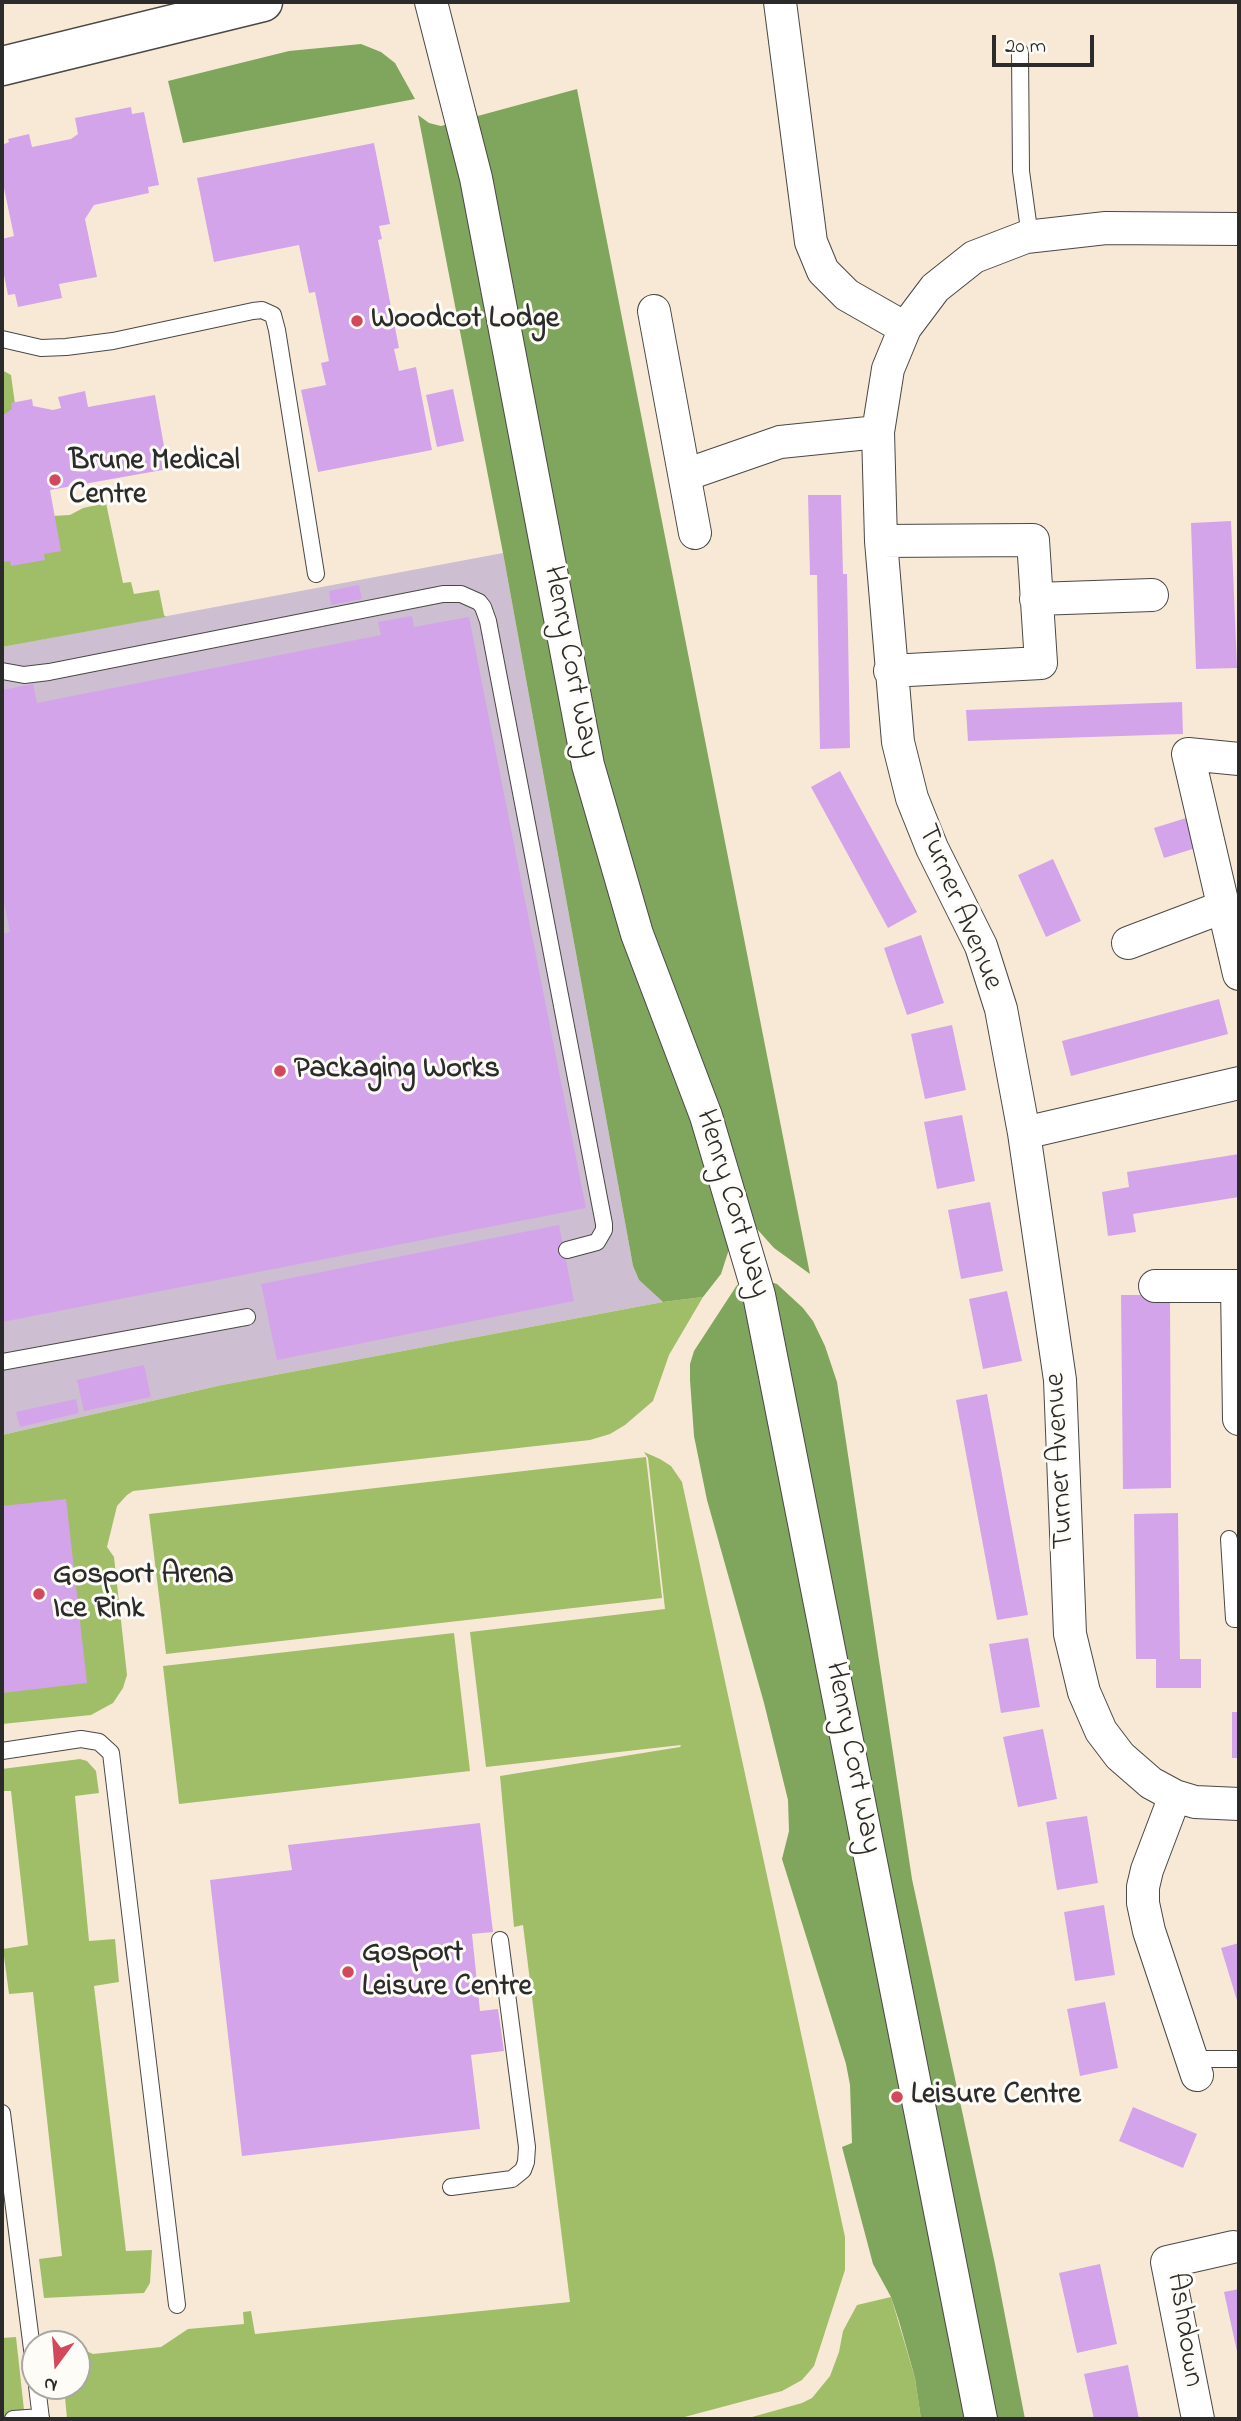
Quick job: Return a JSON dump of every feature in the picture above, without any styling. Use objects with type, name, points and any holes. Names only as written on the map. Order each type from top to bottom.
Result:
[{"type":"main road","points":[[2,66],[263,2]]},
{"type":"street","name":"Henry Cort Way","points":[[431,2],[476,178],[588,765],[637,934],[706,1116],[760,1295],[981,2419]]},
{"type":"street","points":[[780,2],[811,242],[823,271],[847,295],[905,327]]},
{"type":"street","name":"Turner Avenue","points":[[1239,229],[1106,228],[1030,237],[974,257],[935,288],[905,327],[888,369],[878,432],[881,541],[898,742],[912,797],[932,848],[981,946],[1000,1009],[1024,1133],[1060,1380],[1070,1634],[1084,1692],[1101,1731],[1120,1756],[1151,1783],[1175,1796],[1195,1802],[1239,1804]]},
{"type":"street","points":[[654,311],[695,533]]},
{"type":"street","points":[[685,475],[780,442],[878,432]]},
{"type":"street","points":[[881,541],[1033,540],[1041,663],[890,671]]},
{"type":"street","points":[[1037,599],[1152,595]]},
{"type":"street","points":[[1239,760],[1188,754],[1239,974]]},
{"type":"street","points":[[1128,943],[1223,907]]},
{"type":"street","points":[[1024,1133],[1239,1083]]},
{"type":"street","points":[[1155,1286],[1238,1286],[1239,1419]]},
{"type":"street","points":[[1175,1796],[1147,1870],[1143,1903],[1149,1931],[1194,2067]]},
{"type":"street","name":"Ashdown","points":[[1198,2419],[1167,2262],[1233,2247]]},
{"type":"lane","points":[[1020,52],[1021,171],[1030,237]]},
{"type":"lane","points":[[2,339],[41,348],[78,346],[253,311],[262,310],[273,315],[316,574]]},
{"type":"lane","points":[[2,671],[24,675],[49,672],[443,594],[461,594],[478,602],[488,621],[604,1224],[604,1230],[597,1242],[567,1250]]},
{"type":"lane","points":[[2,1362],[247,1317]]},
{"type":"lane","points":[[1229,1539],[1234,1619],[1239,1619]]},
{"type":"lane","points":[[2,1751],[81,1738],[99,1742],[111,1754],[177,2305]]},
{"type":"lane","points":[[451,2187],[512,2179],[523,2170],[526,2162],[527,2147],[500,1940]]},
{"type":"lane","points":[[1194,2067],[1239,2059]]},
{"type":"lane","points":[[2,2113],[29,2330]]},
{"type":"lane","points":[[13,2419],[41,2418],[39,2400]]},
{"type":"shaded area","name":"Packaging Works","points":[[503,553],[633,1266],[639,1280],[663,1302],[222,1385],[2,1435],[2,647]]},
{"type":"green space","points":[[361,44],[381,52],[395,63],[415,99],[183,143],[168,81],[289,51]]},
{"type":"green space","points":[[577,89],[810,1274],[774,1248],[749,1220],[733,1237],[721,1274],[703,1297],[663,1302],[639,1280],[633,1266],[503,553],[418,115],[429,123],[441,126]]},
{"type":"green space","points":[[2,370],[11,375],[19,433],[52,516],[70,515],[83,508],[106,503],[123,583],[131,582],[134,594],[159,590],[166,617],[2,647]]},
{"type":"green space","points":[[764,1280],[777,1284],[813,1321],[837,1382],[912,1879],[995,2264],[1025,2419],[921,2419],[915,2378],[899,2321],[891,2297],[873,2264],[842,2147],[852,2143],[850,2085],[846,2064],[782,1859],[789,1831],[788,1800],[764,1703],[707,1500],[694,1436],[690,1364],[694,1351],[737,1285]]},
{"type":"green space","points":[[703,1297],[669,1355],[653,1401],[610,1434],[590,1440],[133,1491],[117,1506],[107,1547],[114,1557],[127,1675],[123,1688],[113,1703],[91,1715],[2,1724],[2,1435],[222,1385],[663,1302]]},
{"type":"green space","points":[[644,1452],[671,1466],[682,1482],[845,2237],[845,2270],[814,2366],[802,2380],[782,2391],[677,2419],[67,2419],[65,2400],[91,2400],[91,2353],[161,2347],[188,2329],[244,2324],[243,2312],[251,2311],[255,2334],[570,2302],[523,1925],[514,1927],[500,1776],[681,1745],[486,1767],[470,1632],[665,1609],[648,1458]]},
{"type":"green space","points":[[646,1457],[662,1598],[166,1654],[149,1514]]},
{"type":"green space","points":[[454,1633],[470,1771],[179,1804],[163,1666]]},
{"type":"green space","points":[[80,1759],[87,1761],[96,1771],[99,1793],[75,1796],[89,1941],[115,1939],[119,1982],[94,1986],[126,2251],[152,2250],[150,2283],[144,2293],[44,2298],[39,2259],[62,2256],[33,1992],[9,1994],[3,1949],[28,1945],[11,1791],[2,1791],[2,1769]]},
{"type":"green space","points":[[891,2297],[915,2378],[921,2419],[745,2419],[812,2398],[830,2376],[843,2331],[857,2305]]},
{"type":"green space","points":[[16,2337],[25,2419],[2,2419],[2,2338]]},
{"type":"building","points":[[131,107],[132,114],[144,112],[159,185],[148,187],[149,193],[94,205],[85,219],[97,277],[59,284],[62,298],[18,307],[15,294],[8,295],[2,265],[2,239],[14,236],[4,188],[2,189],[2,145],[9,142],[8,139],[29,134],[32,147],[71,139],[78,134],[75,118]]},
{"type":"building","name":"Woodcot Lodge","points":[[374,143],[390,224],[379,226],[382,239],[378,240],[399,348],[394,349],[399,371],[416,367],[432,450],[318,472],[301,390],[326,385],[321,363],[329,361],[315,292],[309,293],[299,245],[214,262],[197,178]]},
{"type":"building","points":[[453,389],[464,441],[437,447],[426,395]]},
{"type":"building","name":"Brune Medical Centre","points":[[85,391],[88,407],[155,395],[168,469],[50,490],[61,551],[44,554],[45,560],[11,566],[10,561],[2,562],[2,416],[12,409],[11,403],[32,399],[33,406],[53,410],[61,408],[58,397]]},
{"type":"building","points":[[808,495],[841,495],[843,574],[847,574],[850,748],[820,749],[817,575],[810,575]]},
{"type":"building","points":[[1231,521],[1237,668],[1196,669],[1191,523]]},
{"type":"building","points":[[359,585],[362,599],[331,605],[329,591]]},
{"type":"building","name":"Packaging Works","points":[[412,616],[414,627],[469,617],[586,1208],[2,1322],[2,934],[10,932],[2,903],[2,690],[33,684],[37,703],[381,635],[378,622]]},
{"type":"building","points":[[1182,702],[1183,734],[968,741],[966,710]]},
{"type":"building","points":[[840,771],[917,912],[888,928],[811,787]]},
{"type":"building","points":[[1186,818],[1196,848],[1164,858],[1154,828]]},
{"type":"building","points":[[1053,859],[1081,921],[1046,937],[1018,875]]},
{"type":"building","points":[[921,935],[944,1003],[907,1015],[884,948]]},
{"type":"building","points":[[1219,999],[1228,1034],[1071,1076],[1062,1041]]},
{"type":"building","points":[[952,1025],[966,1090],[925,1099],[911,1034]]},
{"type":"building","points":[[962,1115],[975,1181],[937,1189],[924,1122]]},
{"type":"building","points":[[1239,1154],[1239,1197],[1133,1214],[1136,1232],[1108,1236],[1102,1192],[1129,1187],[1127,1172]]},
{"type":"building","points":[[990,1202],[1003,1271],[961,1279],[948,1210]]},
{"type":"building","points":[[559,1225],[574,1301],[277,1360],[261,1284]]},
{"type":"building","points":[[1007,1291],[1022,1361],[983,1369],[969,1299]]},
{"type":"building","points":[[1121,1295],[1170,1295],[1171,1488],[1123,1489]]},
{"type":"building","points":[[144,1365],[151,1397],[84,1411],[77,1380]]},
{"type":"building","points":[[987,1394],[1028,1615],[997,1620],[956,1400]]},
{"type":"building","points":[[76,1399],[79,1413],[20,1427],[16,1412]]},
{"type":"building","name":"Gosport Arena Ice Rink","points":[[66,1499],[87,1683],[2,1693],[2,1506]]},
{"type":"building","points":[[1178,1513],[1180,1659],[1201,1659],[1201,1688],[1156,1688],[1156,1659],[1136,1659],[1134,1514]]},
{"type":"building","points":[[1028,1638],[1040,1707],[1001,1713],[989,1644]]},
{"type":"building","points":[[1232,1712],[1239,1712],[1239,1758],[1232,1758]]},
{"type":"building","points":[[1043,1729],[1057,1799],[1018,1807],[1003,1737]]},
{"type":"building","points":[[1087,1816],[1098,1883],[1057,1890],[1046,1822]]},
{"type":"building","name":"Gosport Leisure Centre","points":[[480,1823],[493,1932],[472,1934],[480,2011],[498,2009],[504,2051],[471,2055],[480,2129],[242,2156],[210,1880],[292,1870],[288,1845]]},
{"type":"building","points":[[1104,1905],[1115,1975],[1075,1981],[1064,1912]]},
{"type":"building","points":[[1239,1943],[1239,2007],[1221,1948]]},
{"type":"building","points":[[1105,2002],[1118,2068],[1080,2076],[1067,2009]]},
{"type":"building","points":[[1133,2107],[1197,2134],[1183,2168],[1119,2141]]},
{"type":"building","points":[[1100,2264],[1117,2344],[1077,2353],[1059,2273]]},
{"type":"building","points":[[1239,2289],[1239,2356],[1238,2356],[1224,2292]]},
{"type":"building","points":[[1128,2365],[1139,2419],[1094,2419],[1084,2374]]},
{"type":"place","name":"Woodcot Lodge","points":[[357,321]]},
{"type":"place","name":"Brune Medical Centre","points":[[55,480]]},
{"type":"place","name":"Packaging Works","points":[[280,1071]]},
{"type":"place","name":"Gosport Arena Ice Rink","points":[[39,1594]]},
{"type":"place","name":"Gosport Leisure Centre","points":[[348,1972]]},
{"type":"place","name":"Leisure Centre","points":[[897,2097]]}]
